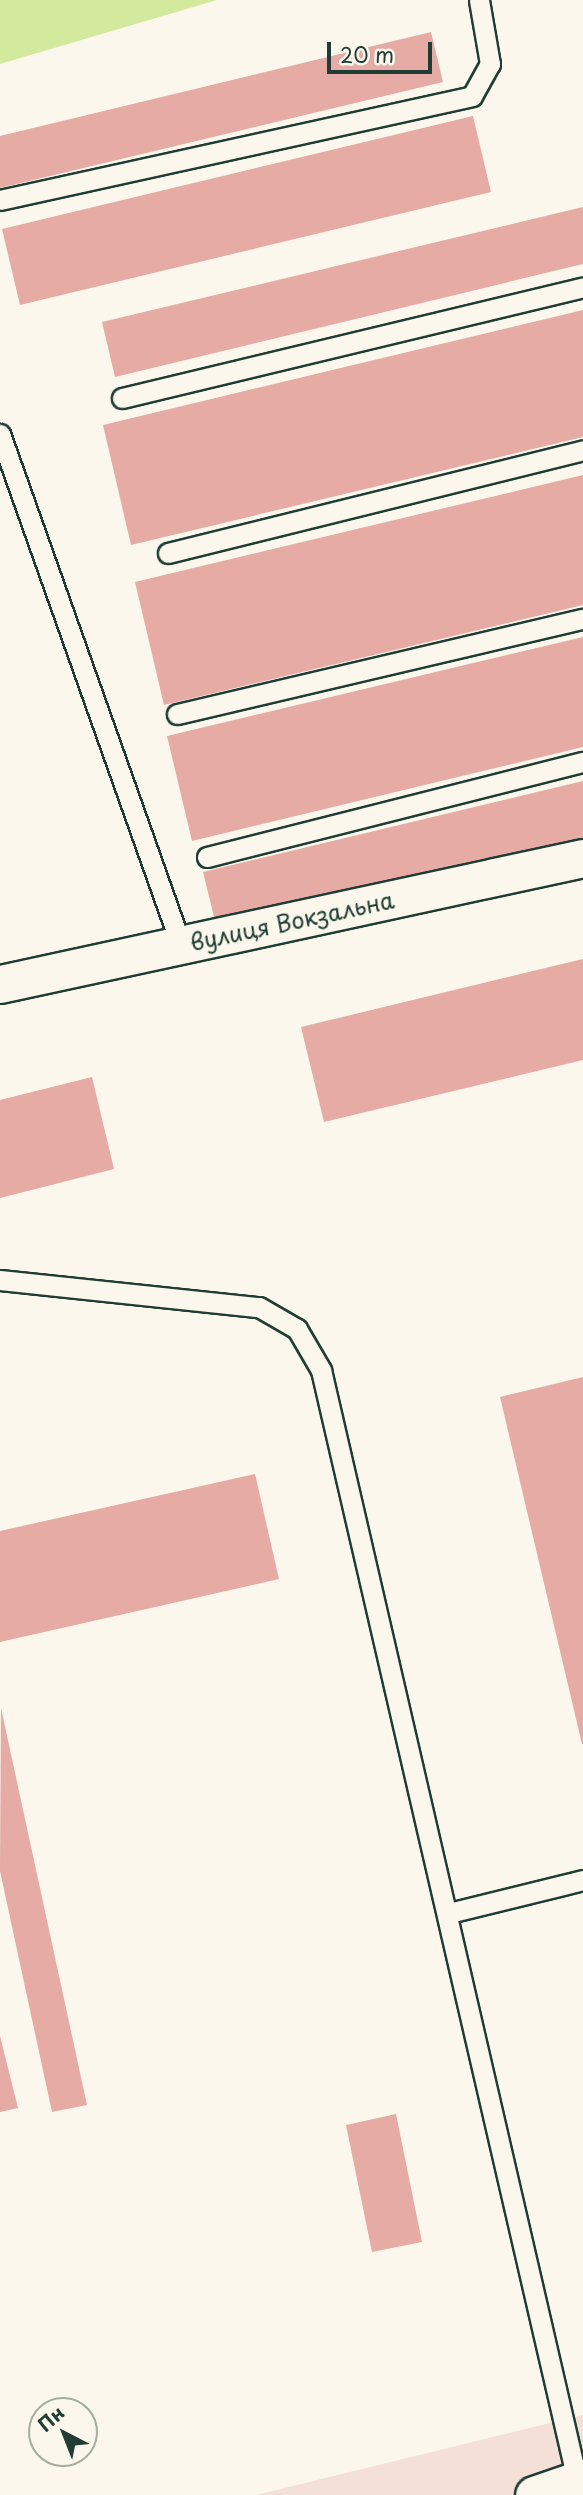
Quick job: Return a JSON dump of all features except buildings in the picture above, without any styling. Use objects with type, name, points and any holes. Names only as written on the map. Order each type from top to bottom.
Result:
[{"type":"street","name":"вулиця Вокзальна","points":[[0,984],[583,858]]},
{"type":"street","points":[[534,2495],[579,2484]]},
{"type":"lane","points":[[0,200],[472,96],[490,64],[479,0]]},
{"type":"lane","points":[[122,398],[583,287]]},
{"type":"lane","points":[[0,433],[181,945]]},
{"type":"lane","points":[[168,553],[583,450]]},
{"type":"lane","points":[[177,714],[583,619]]},
{"type":"lane","points":[[207,857],[583,762]]},
{"type":"lane","points":[[0,1280],[258,1307],[297,1329],[321,1370],[379,1638],[449,1913],[579,2484]]},
{"type":"lane","points":[[449,1913],[583,1880]]},
{"type":"shaded area","points":[[583,2415],[583,2495],[256,2495]]},
{"type":"green space","points":[[0,0],[217,0],[0,64]]}]
